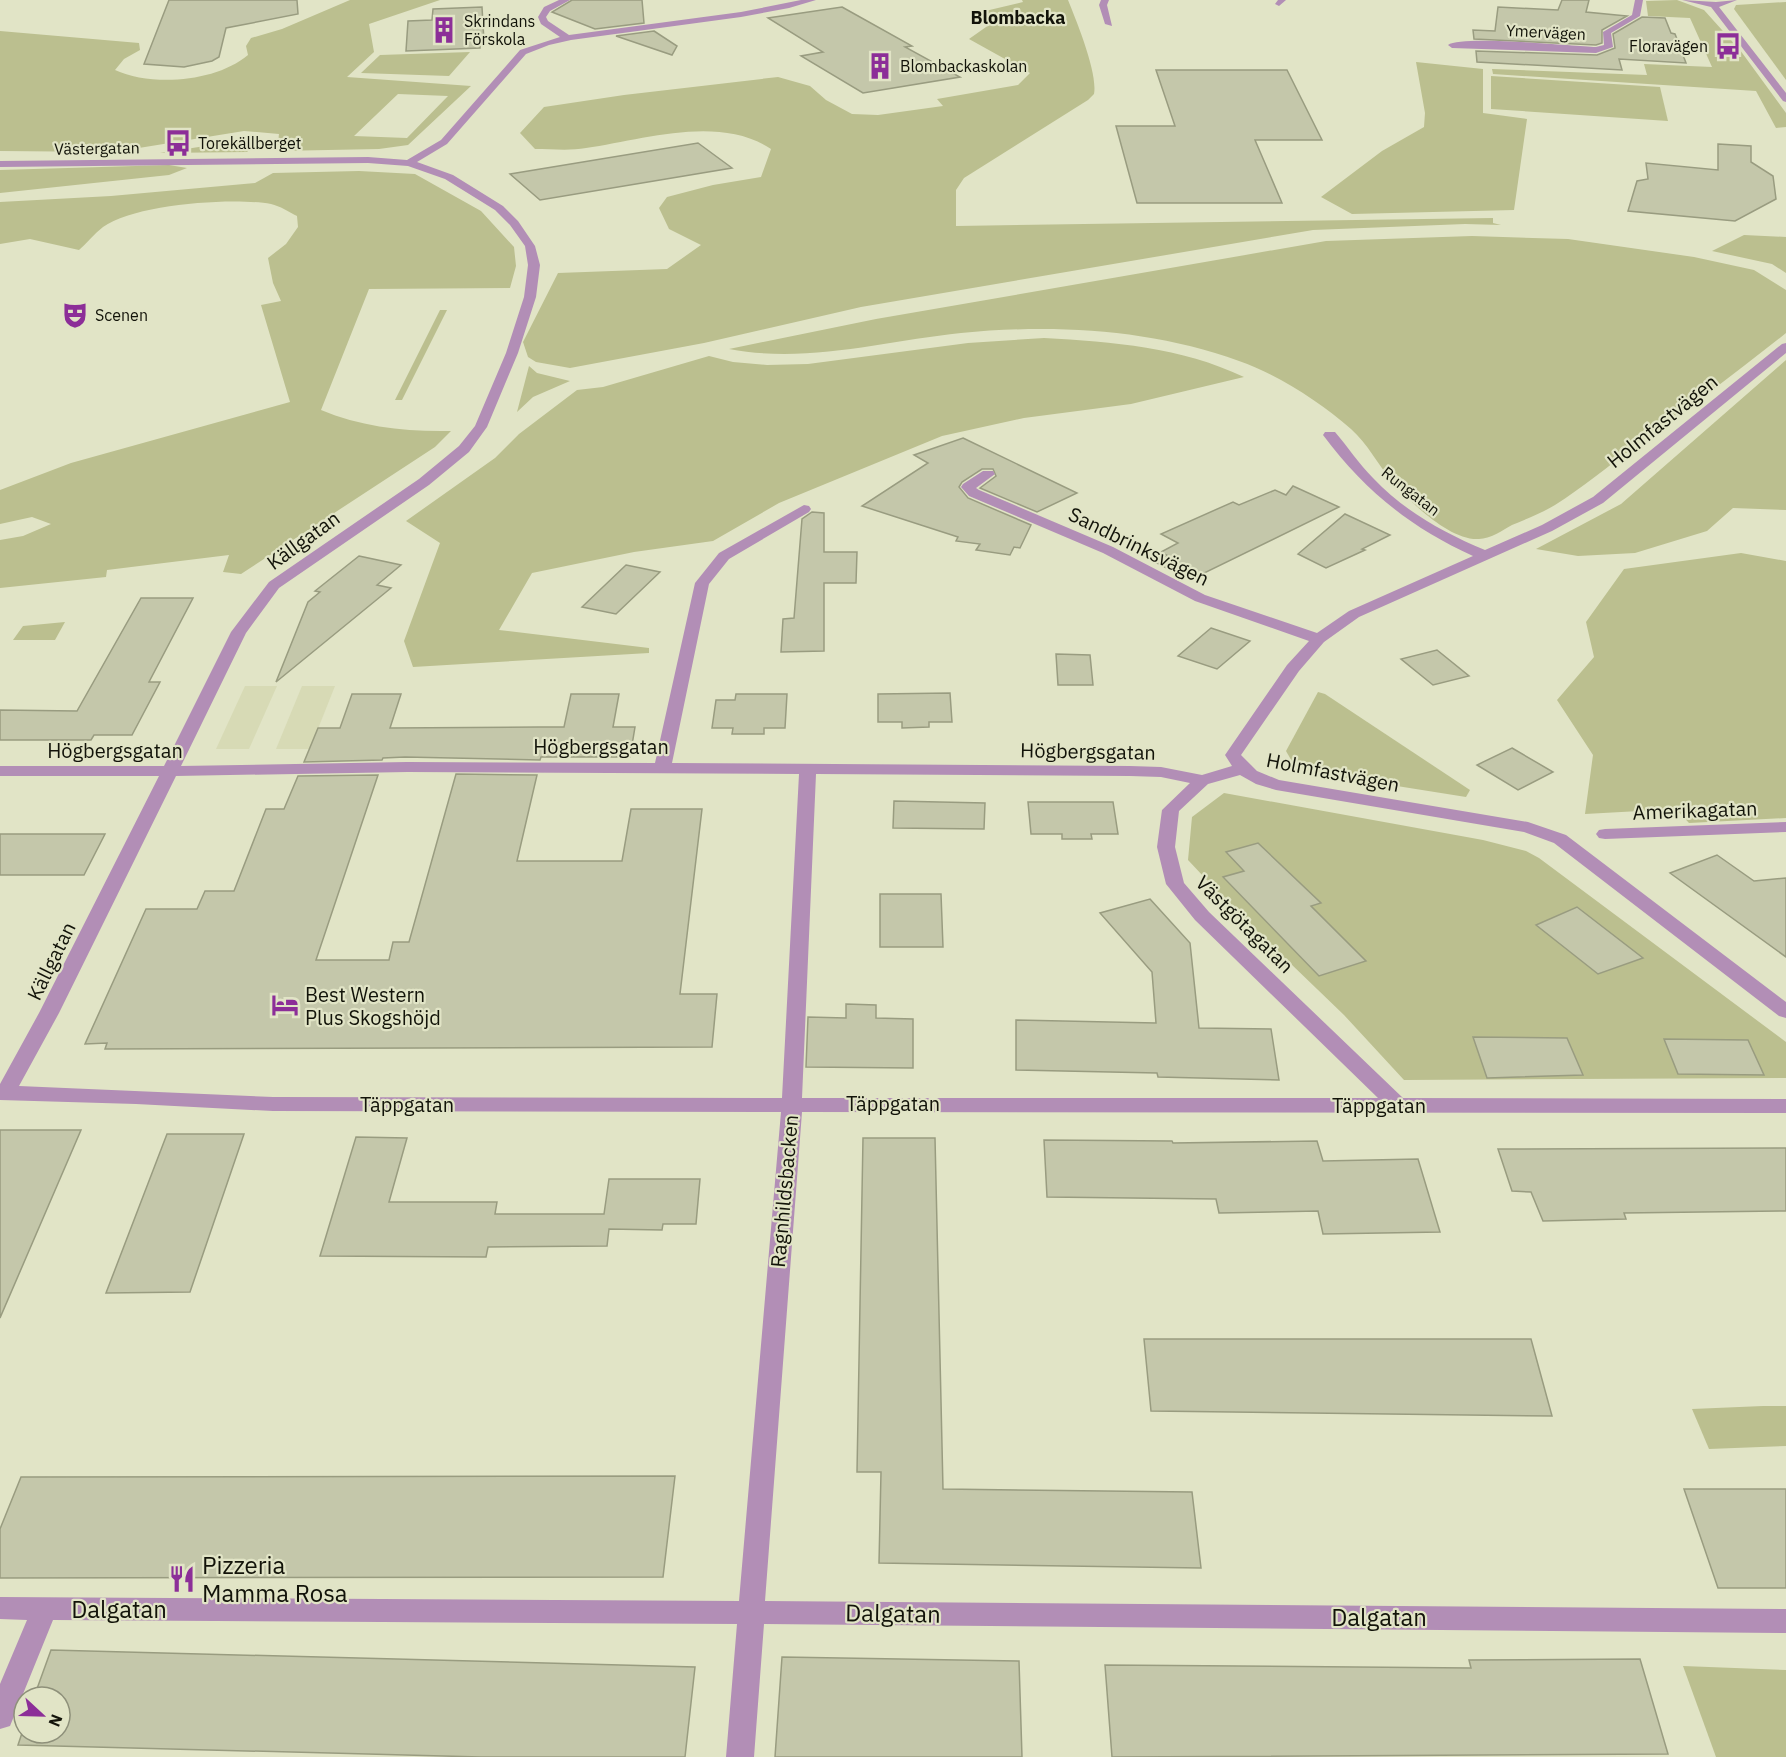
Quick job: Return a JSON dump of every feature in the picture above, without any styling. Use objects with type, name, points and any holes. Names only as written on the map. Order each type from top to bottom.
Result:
[{"type":"street","points":[[566,0],[547,9],[542,17],[544,22],[568,38]]},
{"type":"street","points":[[409,163],[442,143],[523,52],[535,46],[568,38],[770,9],[812,0]]},
{"type":"street","points":[[1105,0],[1103,6],[1109,24]]},
{"type":"street","name":"Ymervägen","points":[[1452,45],[1596,50],[1609,47],[1607,32],[1636,16],[1639,0]]},
{"type":"street","points":[[1686,0],[1713,4],[1733,0]]},
{"type":"street","points":[[1713,4],[1786,99]]},
{"type":"street","name":"Västergatan","points":[[0,164],[368,160],[409,163]]},
{"type":"street","name":"Källgatan","points":[[2,1093],[49,1013],[239,632],[274,585],[424,482],[464,449],[481,427],[512,353],[530,297],[534,265],[530,246],[499,207],[449,177],[409,163]]},
{"type":"street","name":"Holmfastvägen","points":[[1786,347],[1598,501],[1547,528],[1354,614],[1319,639],[1293,668],[1233,755],[1241,769],[1252,777],[1275,784],[1528,827],[1560,839],[1786,1012]]},
{"type":"street","name":"Rungatan","points":[[1330,435],[1373,486],[1403,511],[1444,538],[1484,555]]},
{"type":"street","name":"Sandbrinksvägen","points":[[988,474],[968,487],[974,493],[1108,550],[1200,598],[1319,639]]},
{"type":"street","points":[[663,767],[702,583],[724,556],[804,509]]},
{"type":"street","name":"Högbergsgatan","points":[[0,771],[663,767],[1140,771],[1161,772],[1202,780]]},
{"type":"street","name":"Västgötagatan","points":[[1241,769],[1202,780],[1171,810],[1166,847],[1175,884],[1202,916],[1397,1106]]},
{"type":"street","name":"Ragnhildsbacken","points":[[740,1757],[792,1103],[808,770]]},
{"type":"street","name":"Amerikagatan","points":[[1605,834],[1786,827]]},
{"type":"street","name":"Täppgatan","points":[[2,1093],[65,1096],[112,1094],[273,1104],[1786,1106]]},
{"type":"street","name":"Dalgatan","points":[[0,1608],[750,1612],[1786,1622]]},
{"type":"street","points":[[0,1717],[45,1608]]},
{"type":"shaded area","points":[[350,0],[440,0],[369,24],[374,52],[347,77],[471,86],[408,145],[379,149],[277,151],[279,134],[244,131],[114,152],[0,151],[0,31],[139,43],[140,50],[124,59],[115,70],[147,79],[165,80],[202,76],[219,71],[248,55],[246,46],[251,38],[282,29]],"holes":[[[398,94],[448,96],[407,138],[354,136]]]},
{"type":"shaded area","points":[[1022,0],[1068,0],[1090,60],[1094,94],[964,178],[956,190],[956,226],[1493,218],[1493,223],[1501,225],[1465,224],[1313,230],[861,307],[704,343],[570,368],[536,362],[528,357],[523,342],[558,273],[667,269],[701,245],[669,229],[659,208],[667,197],[713,185],[761,177],[771,149],[750,139],[728,133],[704,131],[680,132],[580,149],[535,149],[520,133],[544,107],[778,77],[810,86],[826,100],[852,114],[878,115],[943,106],[937,99],[1018,85],[1030,73],[969,39],[996,20],[981,12],[1023,2]]},
{"type":"shaded area","points":[[1677,0],[1704,10],[1740,50],[1786,113],[1786,127],[1776,128],[1756,91],[1493,74],[1492,69],[1647,75],[1644,64],[1712,67],[1690,18],[1648,16],[1646,1]]},
{"type":"shaded area","points":[[1786,2],[1786,80],[1734,9],[1736,5]]},
{"type":"shaded area","points":[[470,52],[449,76],[361,73],[380,55]]},
{"type":"shaded area","points":[[1416,62],[1483,69],[1483,113],[1527,119],[1514,210],[1352,214],[1321,197],[1382,151],[1424,127],[1425,113]]},
{"type":"shaded area","points":[[1491,76],[1660,87],[1668,121],[1491,109]]},
{"type":"shaded area","points":[[231,142],[251,148],[247,152],[160,153]]},
{"type":"shaded area","points":[[169,165],[187,168],[169,175],[0,193],[0,170]]},
{"type":"shaded area","points":[[359,171],[415,174],[481,211],[514,247],[516,266],[510,288],[369,289],[321,410],[352,421],[384,427],[417,431],[451,431],[435,447],[241,574],[223,572],[229,555],[107,570],[106,577],[0,588],[0,540],[23,536],[51,524],[32,517],[0,524],[0,490],[71,463],[290,402],[261,305],[281,301],[273,283],[268,258],[286,244],[298,227],[297,216],[274,205],[233,201],[209,202],[160,208],[118,219],[103,227],[79,250],[30,239],[0,244],[0,202],[111,196],[255,183],[273,173]]},
{"type":"shaded area","points":[[1744,235],[1786,237],[1786,273],[1772,264],[1712,251]]},
{"type":"shaded area","points":[[1472,236],[1568,239],[1694,257],[1754,270],[1786,290],[1786,333],[1710,392],[1565,498],[1545,511],[1488,538],[1479,539],[1456,534],[1431,519],[1392,481],[1357,435],[1312,399],[1254,367],[1206,350],[1137,336],[1067,329],[961,333],[816,353],[758,353],[729,349],[876,319],[1326,241]]},
{"type":"shaded area","points":[[440,310],[447,310],[402,400],[395,400]]},
{"type":"shaded area","points":[[1044,338],[1146,348],[1196,359],[1244,377],[1131,404],[1024,418],[942,436],[779,503],[713,541],[634,552],[532,573],[499,630],[649,648],[649,653],[413,667],[404,641],[440,543],[406,521],[495,458],[519,434],[577,390],[603,387],[709,356],[733,362],[767,365],[808,364],[968,343]]},
{"type":"shaded area","points":[[1786,360],[1786,510],[1733,508],[1707,531],[1635,553],[1578,556],[1536,549],[1621,504]]},
{"type":"shaded area","points":[[529,366],[537,373],[570,381],[533,397],[517,412]]},
{"type":"shaded area","points":[[1741,553],[1786,561],[1786,818],[1689,823],[1676,809],[1585,814],[1593,755],[1557,700],[1594,657],[1586,622],[1624,569]]},
{"type":"shaded area","points":[[65,622],[55,640],[13,640],[23,626]]},
{"type":"shaded area","points":[[245,686],[277,686],[249,749],[216,749]]},
{"type":"shaded area","points":[[302,686],[335,686],[310,749],[276,749]]},
{"type":"shaded area","points":[[1318,692],[1325,694],[1470,790],[1466,797],[1309,772],[1294,765],[1286,751]]},
{"type":"shaded area","points":[[1224,793],[1483,840],[1526,851],[1539,858],[1786,1042],[1786,1078],[1404,1080],[1344,1015],[1234,909],[1188,860],[1192,817]]},
{"type":"shaded area","points":[[1786,1406],[1786,1446],[1709,1449],[1692,1409]]},
{"type":"shaded area","points":[[1683,1666],[1786,1670],[1786,1757],[1716,1757]]},
{"type":"building","points":[[169,0],[297,0],[298,14],[226,28],[219,57],[212,61],[184,67],[144,64]]},
{"type":"building","points":[[572,0],[642,0],[644,23],[595,29],[552,12]]},
{"type":"building","points":[[1562,0],[1589,0],[1586,12],[1627,16],[1602,30],[1602,43],[1596,45],[1474,39],[1473,30],[1495,31],[1498,7],[1558,10]]},
{"type":"building","name":"Skrindans Förskola","points":[[482,7],[484,42],[480,42],[480,48],[406,51],[408,21],[432,20],[433,9]]},
{"type":"building","points":[[842,7],[912,46],[905,47],[960,77],[863,93],[801,56],[823,52],[768,18]]},
{"type":"building","points":[[1642,17],[1665,18],[1671,33],[1675,34],[1686,63],[1619,59],[1622,70],[1477,62],[1476,51],[1597,55],[1615,48],[1613,34]]},
{"type":"building","points":[[654,31],[677,46],[672,55],[616,36]]},
{"type":"building","points":[[1156,70],[1287,70],[1322,140],[1255,140],[1282,203],[1137,203],[1116,126],[1175,126]]},
{"type":"building","points":[[698,143],[732,168],[540,200],[510,174]]},
{"type":"building","points":[[1718,144],[1751,146],[1751,162],[1773,176],[1776,199],[1735,221],[1628,211],[1637,181],[1648,179],[1646,163],[1718,170]]},
{"type":"building","points":[[963,438],[1077,493],[1037,512],[980,488],[996,476],[993,469],[982,469],[962,482],[959,487],[968,498],[1031,525],[1020,548],[1014,547],[1010,555],[976,550],[980,544],[956,541],[958,537],[862,506],[928,463],[914,455]]},
{"type":"building","points":[[1293,486],[1339,507],[1190,580],[1155,562],[1168,556],[1161,552],[1178,543],[1161,534],[1233,502],[1239,505],[1275,490],[1286,495]]},
{"type":"building","points":[[812,512],[824,513],[824,552],[857,552],[856,583],[824,583],[824,651],[781,652],[783,619],[794,618],[802,519]]},
{"type":"building","points":[[1345,514],[1390,535],[1362,549],[1365,550],[1326,568],[1298,554]]},
{"type":"building","points":[[359,556],[401,565],[377,585],[391,588],[276,682],[308,602],[320,592],[315,591]]},
{"type":"building","points":[[626,565],[660,572],[616,614],[582,607]]},
{"type":"building","points":[[141,598],[193,598],[149,682],[160,682],[132,735],[94,735],[91,740],[0,740],[0,710],[77,711]]},
{"type":"building","points":[[1211,628],[1250,641],[1217,669],[1178,656]]},
{"type":"building","points":[[1437,650],[1469,676],[1433,685],[1401,659]]},
{"type":"building","points":[[1056,654],[1090,655],[1093,685],[1058,685]]},
{"type":"building","points":[[950,693],[952,722],[929,722],[929,727],[902,728],[902,722],[878,722],[878,694]]},
{"type":"building","points":[[352,694],[401,694],[390,728],[564,727],[571,694],[619,694],[613,727],[635,727],[630,757],[541,757],[540,760],[405,757],[383,758],[382,760],[304,762],[318,728],[340,728]]},
{"type":"building","points":[[736,694],[787,694],[785,728],[764,728],[764,734],[732,734],[733,728],[712,728],[716,700],[735,700]]},
{"type":"building","points":[[1512,748],[1553,772],[1518,790],[1477,765]]},
{"type":"building","points":[[456,774],[537,775],[517,861],[622,861],[631,809],[702,809],[680,994],[717,994],[712,1047],[105,1049],[107,1043],[85,1044],[146,909],[197,909],[205,891],[234,891],[266,809],[284,809],[298,776],[378,775],[316,960],[389,960],[393,942],[409,942]]},
{"type":"building","points":[[894,801],[985,803],[984,829],[893,828]]},
{"type":"building","points":[[1028,802],[1113,802],[1118,834],[1091,834],[1092,839],[1062,839],[1062,834],[1031,834]]},
{"type":"building","points":[[0,834],[105,834],[84,875],[0,875]]},
{"type":"building","points":[[1258,843],[1321,903],[1311,906],[1366,961],[1319,976],[1223,877],[1244,871],[1226,852]]},
{"type":"building","points":[[1717,855],[1754,881],[1786,878],[1786,957],[1670,873]]},
{"type":"building","points":[[880,894],[941,894],[943,947],[880,947]]},
{"type":"building","points":[[1150,899],[1190,943],[1199,1028],[1271,1029],[1279,1080],[1158,1077],[1157,1073],[1016,1070],[1016,1020],[1156,1023],[1152,972],[1100,913]]},
{"type":"building","points":[[1577,907],[1643,958],[1598,974],[1536,925]]},
{"type":"building","points":[[846,1004],[876,1005],[876,1018],[913,1019],[913,1068],[806,1067],[808,1017],[846,1018]]},
{"type":"building","points":[[1473,1037],[1567,1038],[1583,1075],[1487,1078]]},
{"type":"building","points":[[1664,1039],[1748,1040],[1764,1075],[1678,1074]]},
{"type":"building","points":[[0,1130],[81,1130],[0,1318]]},
{"type":"building","points":[[167,1134],[244,1134],[190,1292],[106,1293]]},
{"type":"building","points":[[356,1137],[407,1138],[389,1202],[497,1202],[495,1214],[604,1214],[609,1179],[700,1179],[696,1224],[663,1224],[662,1230],[609,1229],[607,1246],[488,1247],[486,1257],[320,1256]]},
{"type":"building","points":[[863,1138],[935,1138],[943,1489],[1192,1492],[1201,1568],[879,1563],[881,1472],[857,1472]]},
{"type":"building","points":[[1044,1140],[1172,1141],[1173,1143],[1317,1141],[1323,1161],[1418,1159],[1440,1232],[1323,1234],[1318,1211],[1219,1213],[1216,1199],[1047,1197]]},
{"type":"building","points":[[1786,1148],[1786,1211],[1624,1213],[1626,1219],[1543,1221],[1531,1192],[1512,1191],[1498,1149]]},
{"type":"building","points":[[1144,1339],[1531,1339],[1552,1416],[1151,1411]]},
{"type":"building","points":[[675,1476],[663,1577],[0,1578],[0,1529],[21,1477]]},
{"type":"building","points":[[1684,1489],[1786,1489],[1786,1588],[1718,1588]]},
{"type":"building","points":[[51,1650],[695,1667],[685,1757],[481,1757],[18,1745],[72,1745],[72,1685],[38,1685]]},
{"type":"building","points":[[782,1657],[1019,1661],[1022,1757],[775,1757]]},
{"type":"building","points":[[1640,1659],[1668,1754],[1112,1757],[1105,1665],[1471,1668],[1469,1660]]},
{"type":"place","name":"Skrindans Förskola","points":[[444,30]]},
{"type":"place","name":"Floravägen","points":[[1728,46]]},
{"type":"place","name":"Blombackaskolan","points":[[880,66]]},
{"type":"place","name":"Torekällberget","points":[[178,143]]},
{"type":"place","name":"Scenen","points":[[75,315]]},
{"type":"place","name":"Best Western Plus Skogshöjd","points":[[285,1005]]},
{"type":"place","name":"Pizzeria Mamma Rosa","points":[[182,1579]]},
{"type":"district","name":"Blombacka","points":[[1018,17]]}]
